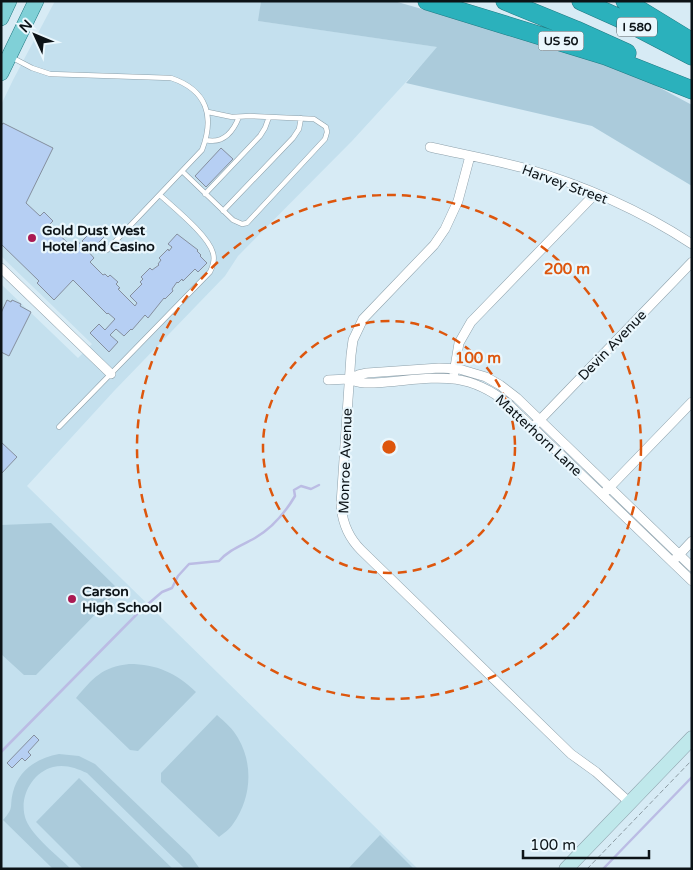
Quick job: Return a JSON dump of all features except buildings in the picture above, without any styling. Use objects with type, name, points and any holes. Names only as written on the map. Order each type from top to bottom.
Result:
[{"type":"highway","name":"US 50","points":[[427,1],[606,56],[692,89]]},
{"type":"highway","name":"I 580","points":[[505,1],[606,43],[692,89]]},
{"type":"highway","name":"I 580","points":[[581,1],[631,24],[692,56]]},
{"type":"highway","points":[[625,1],[692,42]]},
{"type":"main road","points":[[1,73],[36,1]]},
{"type":"street","name":"Harvey Street","points":[[430,147],[540,173],[638,212],[692,244]]},
{"type":"street","name":"Monroe Avenue","points":[[470,156],[458,201],[445,229],[434,245],[368,313],[359,326],[352,347],[349,379],[341,504],[342,520],[352,540],[571,754],[596,772],[629,802]]},
{"type":"street","points":[[453,378],[459,343],[471,322],[595,194]]},
{"type":"street","name":"Devin Avenue","points":[[533,428],[692,262]]},
{"type":"street","points":[[1,268],[111,374]]},
{"type":"street","name":"Matterhorn Lane","points":[[349,379],[362,374],[454,368],[493,380],[509,391],[692,567]]},
{"type":"street","name":"Matterhorn Lane","points":[[328,380],[349,379],[368,384],[453,378],[474,383],[489,390],[507,403],[692,581]]},
{"type":"street","points":[[602,495],[692,402]]},
{"type":"street","points":[[672,562],[692,541]]},
{"type":"street","points":[[566,869],[692,738]]},
{"type":"lane","points":[[10,56],[32,68],[50,74],[171,78],[190,87],[204,102],[208,112],[209,124],[202,150],[107,250]]},
{"type":"lane","points":[[183,172],[237,223],[247,223],[325,140],[327,132],[326,127],[314,119],[232,117],[208,112]]},
{"type":"lane","points":[[206,140],[214,142],[221,140],[235,125],[239,117]]},
{"type":"lane","points":[[205,194],[260,136],[265,128],[268,117]]},
{"type":"lane","points":[[223,211],[293,138],[299,129],[301,118]]},
{"type":"lane","points":[[59,427],[210,272],[214,263],[213,253],[206,239],[160,194]]},
{"type":"path","points":[[587,869],[692,760]]},
{"type":"shaded area","points":[[55,1],[261,1],[259,21],[438,47],[352,141],[238,256],[225,276],[114,391],[27,486],[418,869],[1,869],[1,284],[78,358],[92,344],[1,256],[1,105]]},
{"type":"shaded area","points":[[261,1],[394,1],[582,55],[651,83],[692,105],[692,186],[592,126],[406,83],[437,47],[258,21]]},
{"type":"shaded area","points":[[51,523],[119,590],[36,675],[24,675],[1,654],[1,525]]},
{"type":"shaded area","points":[[129,664],[139,664],[166,671],[196,692],[138,751],[130,750],[76,698],[105,671]]},
{"type":"shaded area","points":[[217,715],[238,738],[247,759],[248,770],[247,793],[244,804],[232,826],[219,837],[161,782],[161,773]]},
{"type":"shaded area","points":[[59,754],[79,756],[95,764],[190,855],[200,869],[185,869],[87,773],[75,768],[62,766],[45,770],[38,775],[28,788],[24,804],[26,820],[34,833],[71,869],[53,869],[3,820],[10,809],[16,784],[25,771],[44,758]]},
{"type":"shaded area","points":[[79,778],[173,869],[83,869],[36,822]]},
{"type":"shaded area","points":[[380,835],[414,869],[348,869]]},
{"type":"waterway","points":[[1,752],[141,610],[162,592],[172,588],[178,576],[189,564],[219,561],[272,525],[295,496],[294,490],[301,486],[311,489],[319,485]]},
{"type":"waterway","points":[[603,869],[692,777]]},
{"type":"place","name":"Gold Dust West Hotel and Casino","points":[[32,238]]},
{"type":"place","name":"Carson High School","points":[[72,599]]}]
